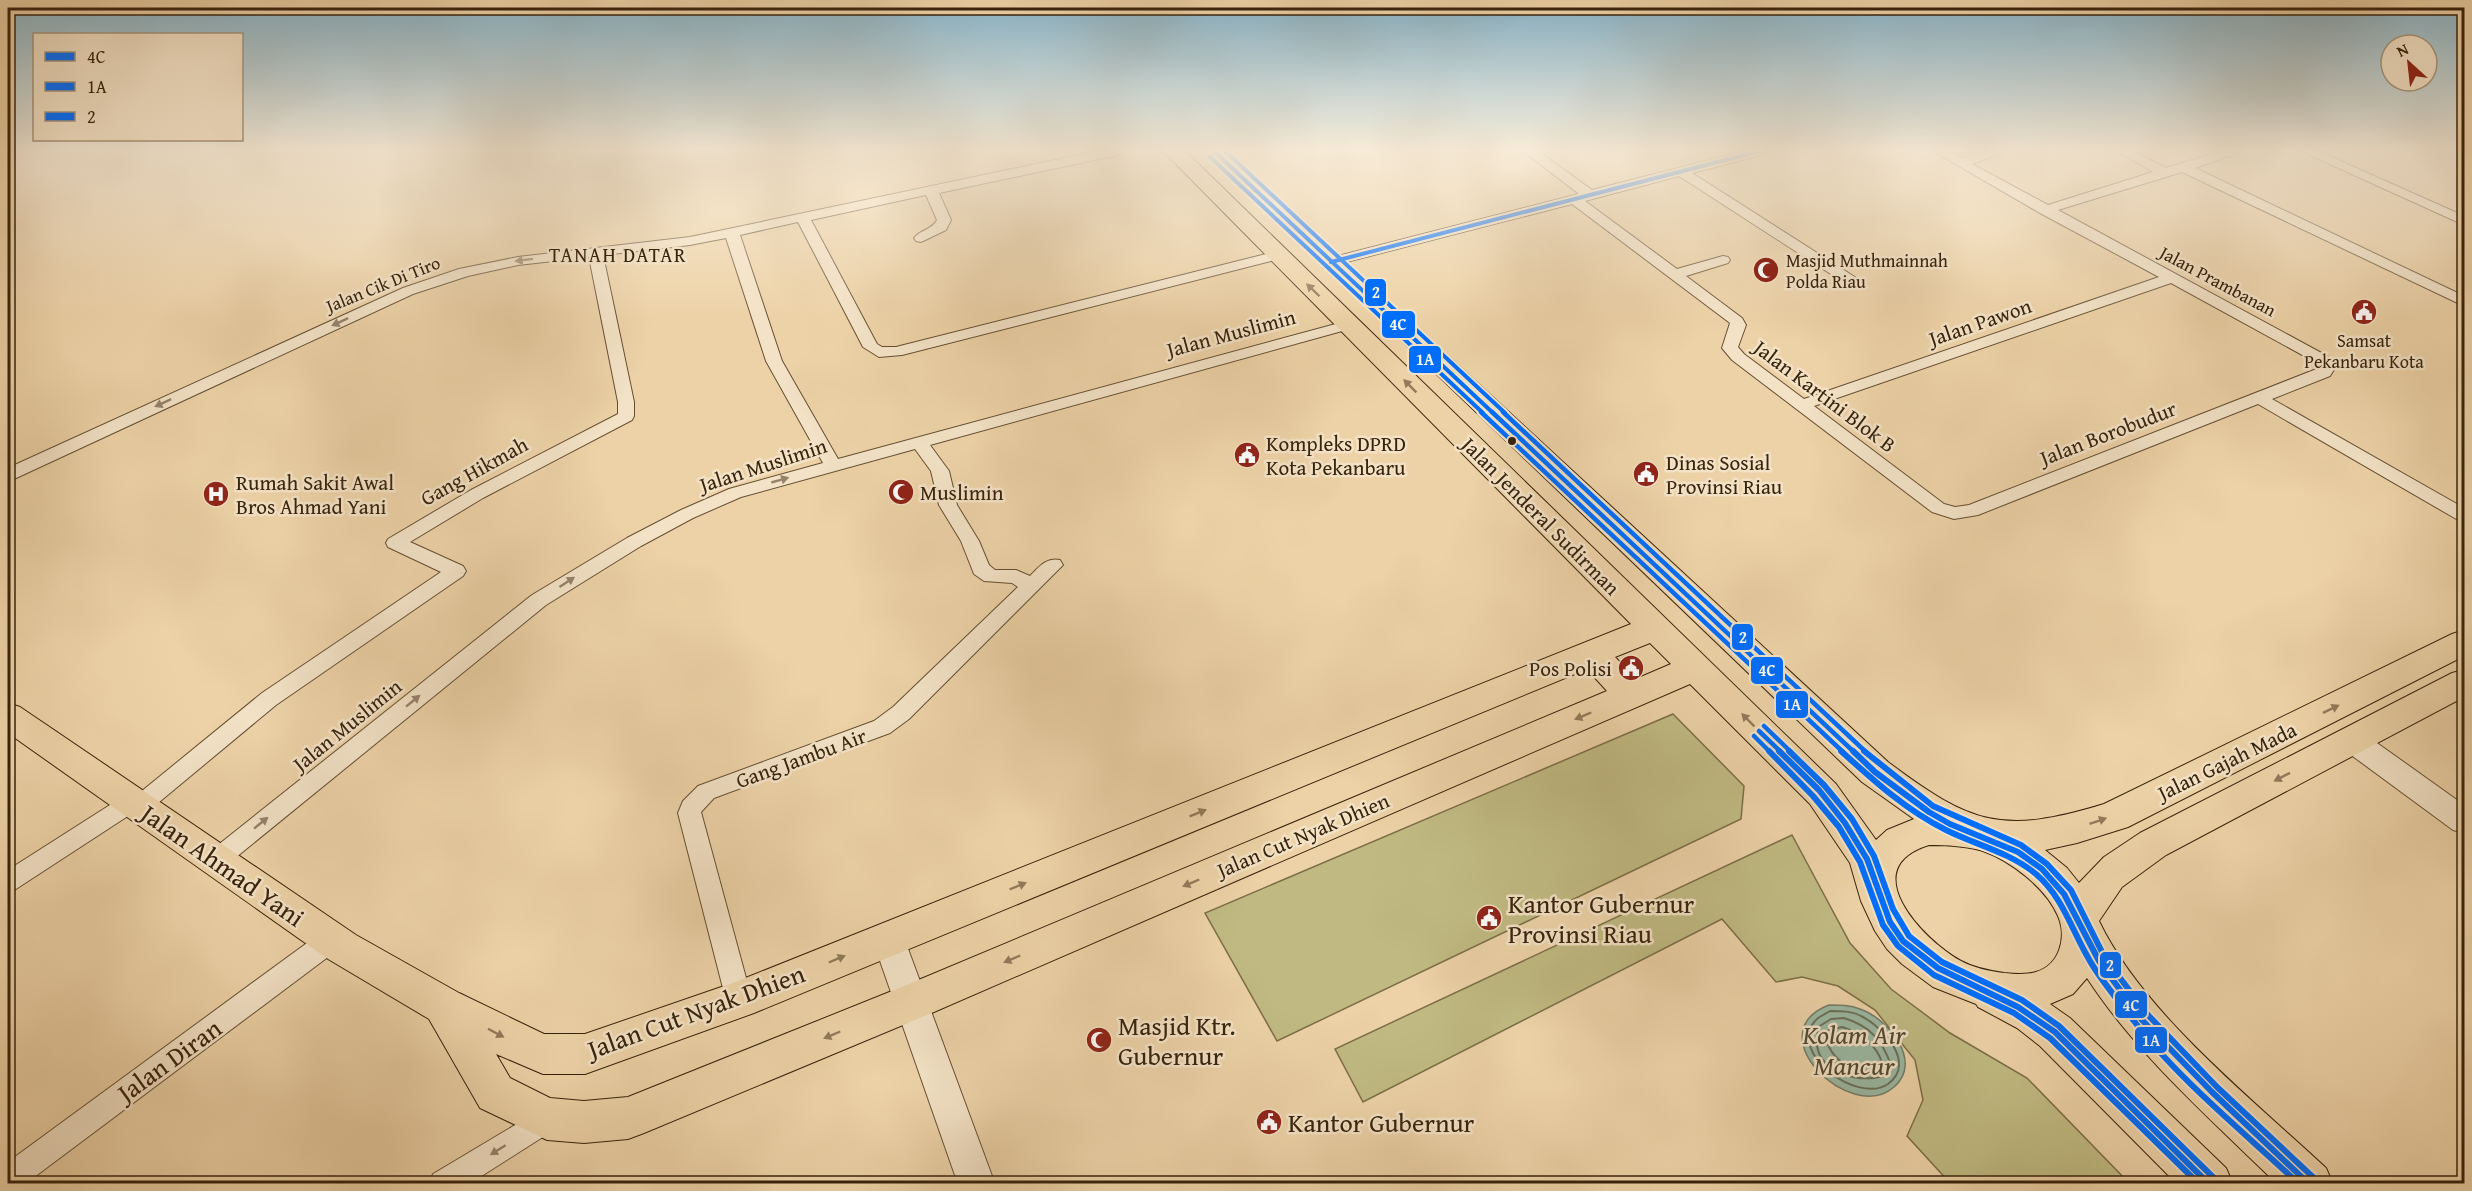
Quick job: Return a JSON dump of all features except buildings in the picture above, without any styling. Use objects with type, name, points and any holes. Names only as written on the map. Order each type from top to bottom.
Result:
[{"type":"main road","name":"Jalan Jenderal Sudirman","points":[[1229,207],[1823,794],[1856,838],[1868,860],[1880,900]]},
{"type":"main road","name":"Jalan Jenderal Sudirman","points":[[1273,207],[1875,772],[1902,794],[1938,818],[1977,834]]},
{"type":"main road","points":[[1438,414],[1480,401]]},
{"type":"main road","name":"Jalan Cut Nyak Dhien","points":[[444,1006],[512,1041],[543,1054],[585,1054],[739,1000],[1654,628]]},
{"type":"main road","name":"Jalan Gajah Mada","points":[[1977,834],[2007,839],[2042,837],[2071,831],[2115,816],[2464,642]]},
{"type":"main road","points":[[1592,653],[1631,695]]},
{"type":"main road","name":"Jalan Cut Nyak Dhien","points":[[444,1006],[495,1093],[547,1119],[584,1122],[628,1118],[912,1002],[1695,668]]},
{"type":"main road","points":[[2402,674],[2450,690]]},
{"type":"main road","name":"Jalan Gajah Mada","points":[[2079,921],[2091,895],[2118,867],[2153,844],[2450,690]]},
{"type":"main road","name":"Jalan Ahmad Yani","points":[[8,716],[332,940],[444,1006]]},
{"type":"main road","points":[[2210,1184],[2055,1032],[2006,1000],[1939,969],[1903,941],[1888,921],[1880,900],[1877,881],[1881,862],[1892,847],[1907,836],[1929,830],[1953,830],[1977,834],[2002,843],[2041,868],[2058,884],[2074,906],[2100,963],[2121,994],[2210,1089],[2310,1184]]},
{"type":"main road","points":[[1972,986],[1999,992],[2032,992],[2059,982],[2076,964],[2082,941],[2079,921]]},
{"type":"street","name":"Jalan Cik Di Tiro","points":[[8,475],[408,291],[464,272],[496,265],[690,241],[857,207]]},
{"type":"street","points":[[921,238],[941,227],[944,220],[938,207]]},
{"type":"street","points":[[1331,262],[1545,207]]},
{"type":"street","name":"Jalan Kartini Blok B","points":[[1594,207],[1675,274],[1737,321],[1738,325],[1730,348],[1738,357],[1938,508],[1954,513],[1972,511]]},
{"type":"street","points":[[1735,207],[1856,284]]},
{"type":"street","name":"Jalan Prambanan","points":[[2039,207],[2321,359]]},
{"type":"street","points":[[2045,210],[2056,207]]},
{"type":"street","points":[[2265,207],[2464,303]]},
{"type":"street","points":[[2432,207],[2464,221]]},
{"type":"street","points":[[803,218],[871,347],[879,352],[896,352],[1278,255]]},
{"type":"street","points":[[732,233],[774,361],[833,466]]},
{"type":"street","name":"Gang Hikmah","points":[[135,804],[269,699],[456,571],[395,543],[477,494],[626,416],[626,402],[596,252]]},
{"type":"street","points":[[1675,274],[1723,260]]},
{"type":"street","name":"Jalan Pawon","points":[[1802,405],[2171,278]]},
{"type":"street","name":"Jalan Muslimin","points":[[216,860],[539,600],[580,573],[687,514],[735,493],[1348,325]]},
{"type":"street","name":"Jalan Borobudur","points":[[1972,511],[2324,373],[2327,368],[2321,359]]},
{"type":"street","points":[[2259,398],[2464,516]]},
{"type":"street","points":[[920,442],[940,471],[948,505],[970,541],[981,569],[991,576],[1016,577],[1031,586]]},
{"type":"street","name":"Gang Jambu Air","points":[[739,1000],[688,813],[691,807],[706,792],[882,727],[901,714],[1053,565]]},
{"type":"street","points":[[2353,741],[2464,821]]},
{"type":"street","points":[[8,882],[135,804]]},
{"type":"street","points":[[888,938],[977,1184]]},
{"type":"street","name":"Jalan Diran","points":[[8,1179],[332,940]]},
{"type":"street","points":[[443,1184],[547,1119]]},
{"type":"shaded area","points":[[1673,714],[1744,786],[1741,819],[1277,1041],[1205,913]]},
{"type":"shaded area","points":[[1792,835],[1850,943],[1891,989],[1950,1033],[2027,1078],[2129,1183],[1950,1183],[1907,1136],[1923,1100],[1915,1060],[1875,1010],[1838,986],[1802,977],[1776,982],[1722,919],[1363,1102],[1335,1049]]},
{"type":"water","name":"Kolam Air Mancur","points":[[1829,1005],[1860,1009],[1881,1021],[1891,1031],[1904,1053],[1905,1065],[1902,1077],[1894,1087],[1876,1096],[1855,1094],[1835,1085],[1818,1071],[1806,1053],[1802,1035],[1809,1018]]},
{"type":"transit line","name":"1A","points":[[1263,207],[1870,778],[1925,819],[1947,831],[2014,858],[2037,875],[2058,898],[2092,965],[2136,1024],[2182,1074],[2299,1184]]},
{"type":"transit line","name":"4C","points":[[1273,207],[1875,772],[1929,812],[1950,824],[2018,852],[2042,869],[2064,894],[2099,961],[2142,1020],[2212,1092],[2309,1184]]},
{"type":"transit line","name":"2","points":[[1284,207],[1880,766],[1933,806],[2021,845],[2047,864],[2071,890],[2105,958],[2148,1015],[2217,1087],[2315,1179]]},
{"type":"transit line","name":"4C","points":[[1331,262],[1545,207]]},
{"type":"transit line","name":"2","points":[[1764,726],[1824,785],[1852,819],[1874,856],[1893,909],[1909,936],[1942,962],[2022,1000],[2059,1026],[2215,1179]]},
{"type":"transit line","name":"4C","points":[[1759,731],[1819,790],[1845,823],[1867,859],[1890,922],[1903,941],[1938,968],[2018,1007],[2055,1032],[2209,1184]]},
{"type":"transit line","name":"1A","points":[[1754,736],[1813,796],[1839,827],[1860,862],[1883,925],[1898,946],[1934,975],[2014,1013],[2050,1038],[2199,1184]]},
{"type":"place","name":"Masjid Muthmainnah Polda Riau","points":[[1766,270]]},
{"type":"place","name":"Samsat Pekanbaru Kota","points":[[2364,312]]},
{"type":"place","name":"Kompleks DPRD Kota Pekanbaru","points":[[1247,455]]},
{"type":"place","name":"Dinas Sosial Provinsi Riau","points":[[1646,474]]},
{"type":"place","name":"Muslimin","points":[[901,492]]},
{"type":"place","name":"Rumah Sakit Awal Bros Ahmad Yani","points":[[216,494]]},
{"type":"place","name":"Pos Polisi","points":[[1631,668]]},
{"type":"place","name":"Kantor Gubernur Provinsi Riau","points":[[1489,918]]},
{"type":"place","name":"Masjid Ktr. Gubernur","points":[[1099,1040]]},
{"type":"place","name":"Kantor Gubernur","points":[[1269,1122]]},
{"type":"district","name":"TANAH DATAR","points":[[618,254]]}]
